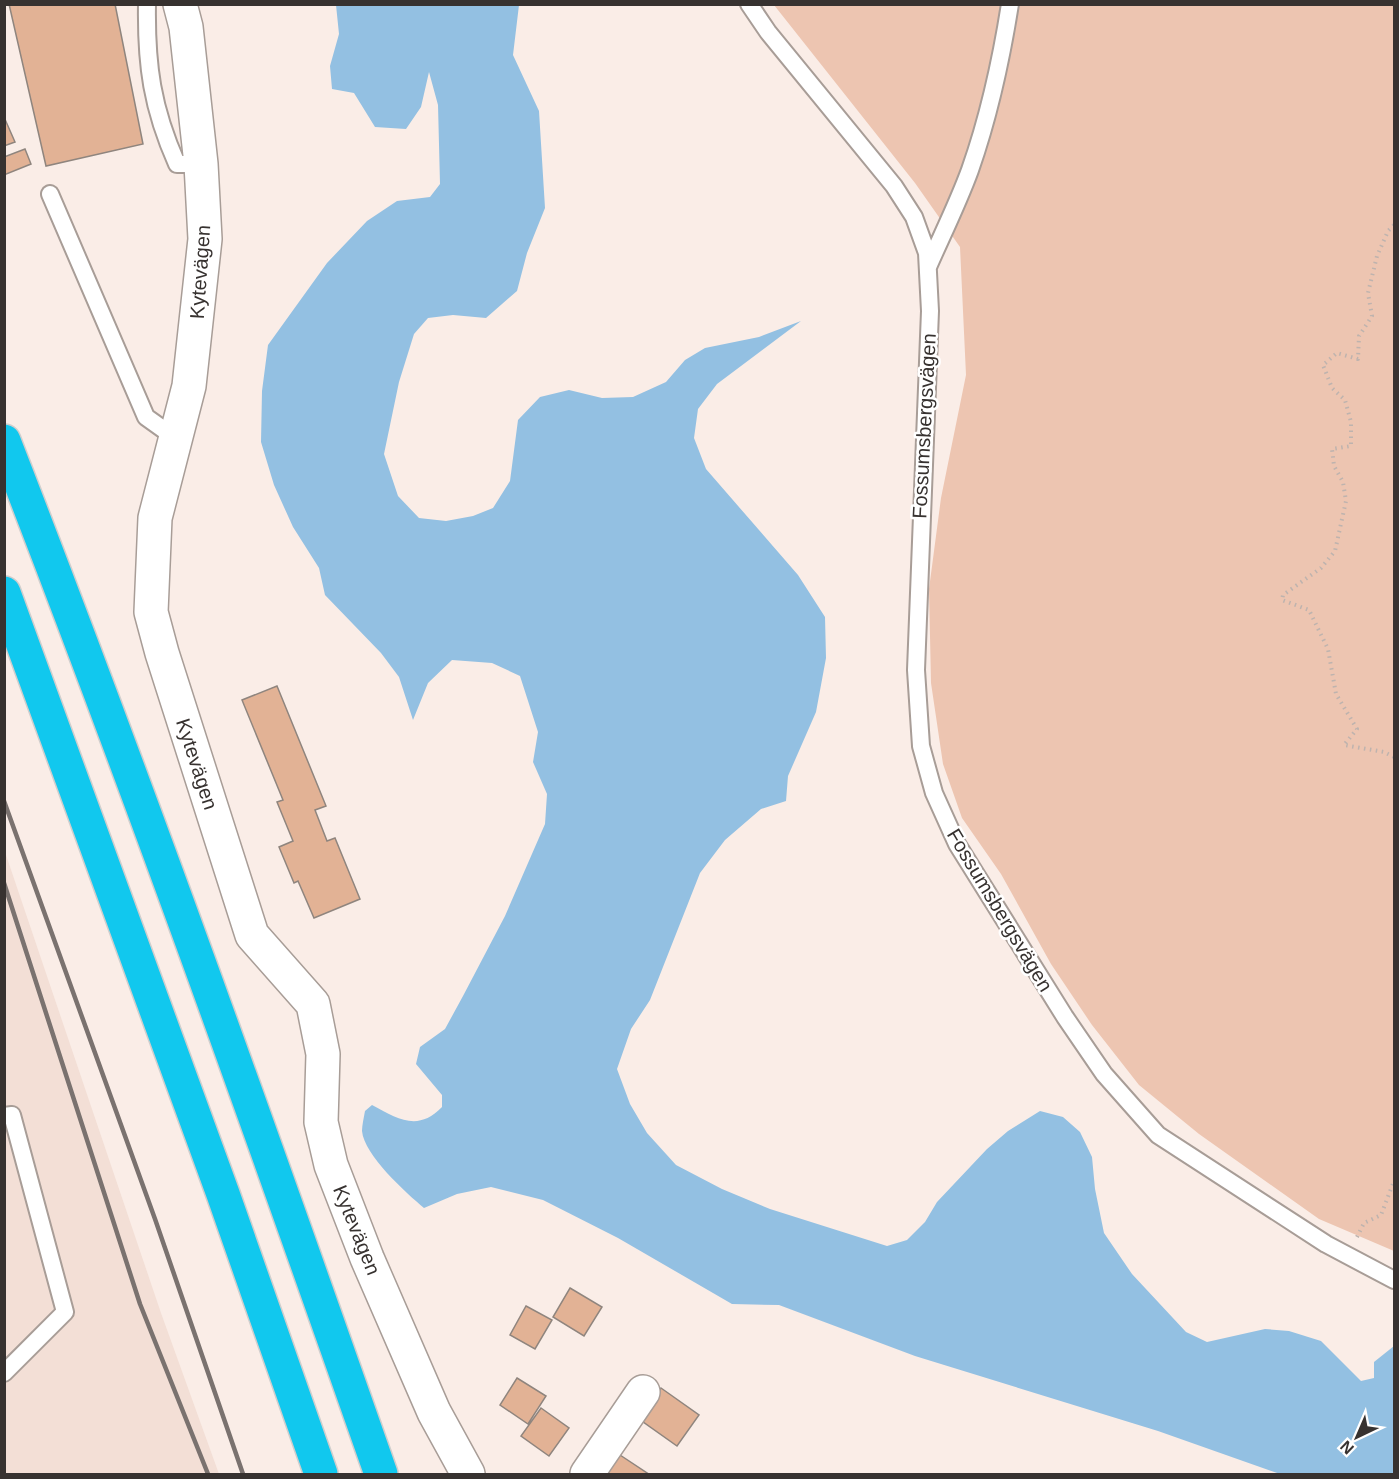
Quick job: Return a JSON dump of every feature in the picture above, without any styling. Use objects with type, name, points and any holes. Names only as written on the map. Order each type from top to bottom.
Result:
[{"type":"highway","points":[[4,441],[64,595],[275,1172],[381,1474]]},
{"type":"highway","points":[[4,593],[215,1172],[321,1474]]},
{"type":"street","name":"Kytevägen","points":[[180,4],[186,27],[201,164],[205,239],[189,386],[174,437],[155,518],[151,612],[252,935],[313,1004],[323,1054],[321,1122],[332,1165],[367,1258],[434,1412],[468,1474]]},
{"type":"street","points":[[587,1474],[643,1392]]},
{"type":"lane","points":[[147,4],[146,54],[161,129],[177,164],[201,164]]},
{"type":"lane","name":"Fossumsbergsvägen","points":[[749,4],[768,32],[894,186],[914,217],[927,253],[930,311],[916,670],[921,746],[934,793],[957,844],[1097,1064],[1158,1135],[1326,1244],[1395,1280]]},
{"type":"lane","name":"Fossumsbergsvägen","points":[[928,268],[970,171],[1001,60],[1010,4]]},
{"type":"lane","points":[[50,194],[146,417],[174,437]]},
{"type":"lane","points":[[4,1116],[12,1115],[65,1312],[4,1373]]},
{"type":"path","points":[[1395,225],[1388,231],[1377,256],[1368,293],[1372,316],[1359,336],[1358,359],[1337,353],[1323,365],[1332,388],[1345,400],[1351,422],[1351,446],[1332,449],[1334,466],[1343,482],[1346,501],[1335,551],[1321,568],[1283,595],[1282,600],[1309,610],[1328,649],[1336,694],[1357,729],[1344,745],[1384,752],[1395,757]]},
{"type":"path","points":[[1355,1242],[1364,1223],[1381,1215],[1395,1181]]},
{"type":"shaded area","points":[[774,5],[1394,5],[1394,1251],[1319,1219],[1199,1134],[1139,1085],[1092,1025],[1051,964],[1001,874],[962,818],[943,764],[931,683],[929,589],[941,498],[966,375],[960,247],[915,183]]},
{"type":"shaded area","points":[[4,849],[161,1313],[219,1474],[5,1474]]},
{"type":"water","points":[[336,5],[519,5],[513,55],[539,111],[545,208],[527,253],[517,291],[486,318],[453,315],[428,318],[414,334],[399,382],[384,454],[398,496],[419,518],[446,521],[473,516],[493,508],[510,481],[518,420],[540,397],[569,390],[602,398],[633,397],[666,382],[685,360],[705,348],[759,337],[801,321],[717,384],[698,409],[694,438],[706,469],[798,575],[825,617],[826,658],[816,712],[788,776],[786,801],[761,809],[725,840],[700,873],[650,1000],[631,1029],[617,1069],[630,1104],[647,1133],[676,1165],[722,1189],[770,1209],[887,1246],[907,1240],[925,1222],[937,1202],[987,1149],[1008,1131],[1040,1111],[1063,1117],[1080,1132],[1092,1157],[1095,1189],[1104,1233],[1132,1274],[1186,1332],[1207,1342],[1265,1329],[1289,1331],[1321,1341],[1361,1381],[1374,1378],[1374,1362],[1394,1346],[1394,1474],[1280,1474],[1158,1431],[915,1356],[779,1305],[732,1304],[618,1238],[543,1200],[491,1187],[457,1194],[424,1208],[397,1183],[370,1151],[364,1141],[362,1131],[365,1111],[372,1105],[408,1121],[425,1119],[442,1107],[442,1095],[416,1064],[420,1047],[445,1029],[505,916],[545,824],[547,794],[533,762],[538,732],[520,676],[492,663],[452,660],[428,683],[413,720],[399,677],[381,653],[325,595],[319,568],[293,527],[274,485],[261,442],[262,391],[268,345],[327,263],[367,221],[397,201],[430,197],[440,184],[438,105],[429,72],[421,107],[406,129],[375,127],[354,93],[332,89],[330,66],[339,34]]},
{"type":"building","points":[[9,4],[115,4],[143,144],[46,166]]},
{"type":"building","points":[[4,117],[15,142],[4,146]]},
{"type":"building","points":[[25,149],[31,164],[4,175],[4,157]]},
{"type":"building","points":[[277,686],[326,806],[315,810],[327,841],[335,838],[360,899],[314,918],[298,881],[294,883],[279,847],[293,841],[277,802],[283,800],[242,700]]},
{"type":"building","points":[[570,1288],[602,1307],[584,1336],[553,1317]]},
{"type":"building","points":[[526,1306],[552,1320],[535,1349],[510,1335]]},
{"type":"building","points":[[517,1378],[546,1396],[528,1424],[500,1405]]},
{"type":"building","points":[[661,1388],[699,1415],[677,1446],[639,1419]]},
{"type":"building","points":[[541,1408],[569,1428],[549,1456],[521,1436]]},
{"type":"building","points":[[617,1453],[647,1473],[603,1474]]},
{"type":"railway","points":[[4,801],[155,1219],[243,1474]]},
{"type":"railway","points":[[4,883],[140,1304],[208,1474]]}]
